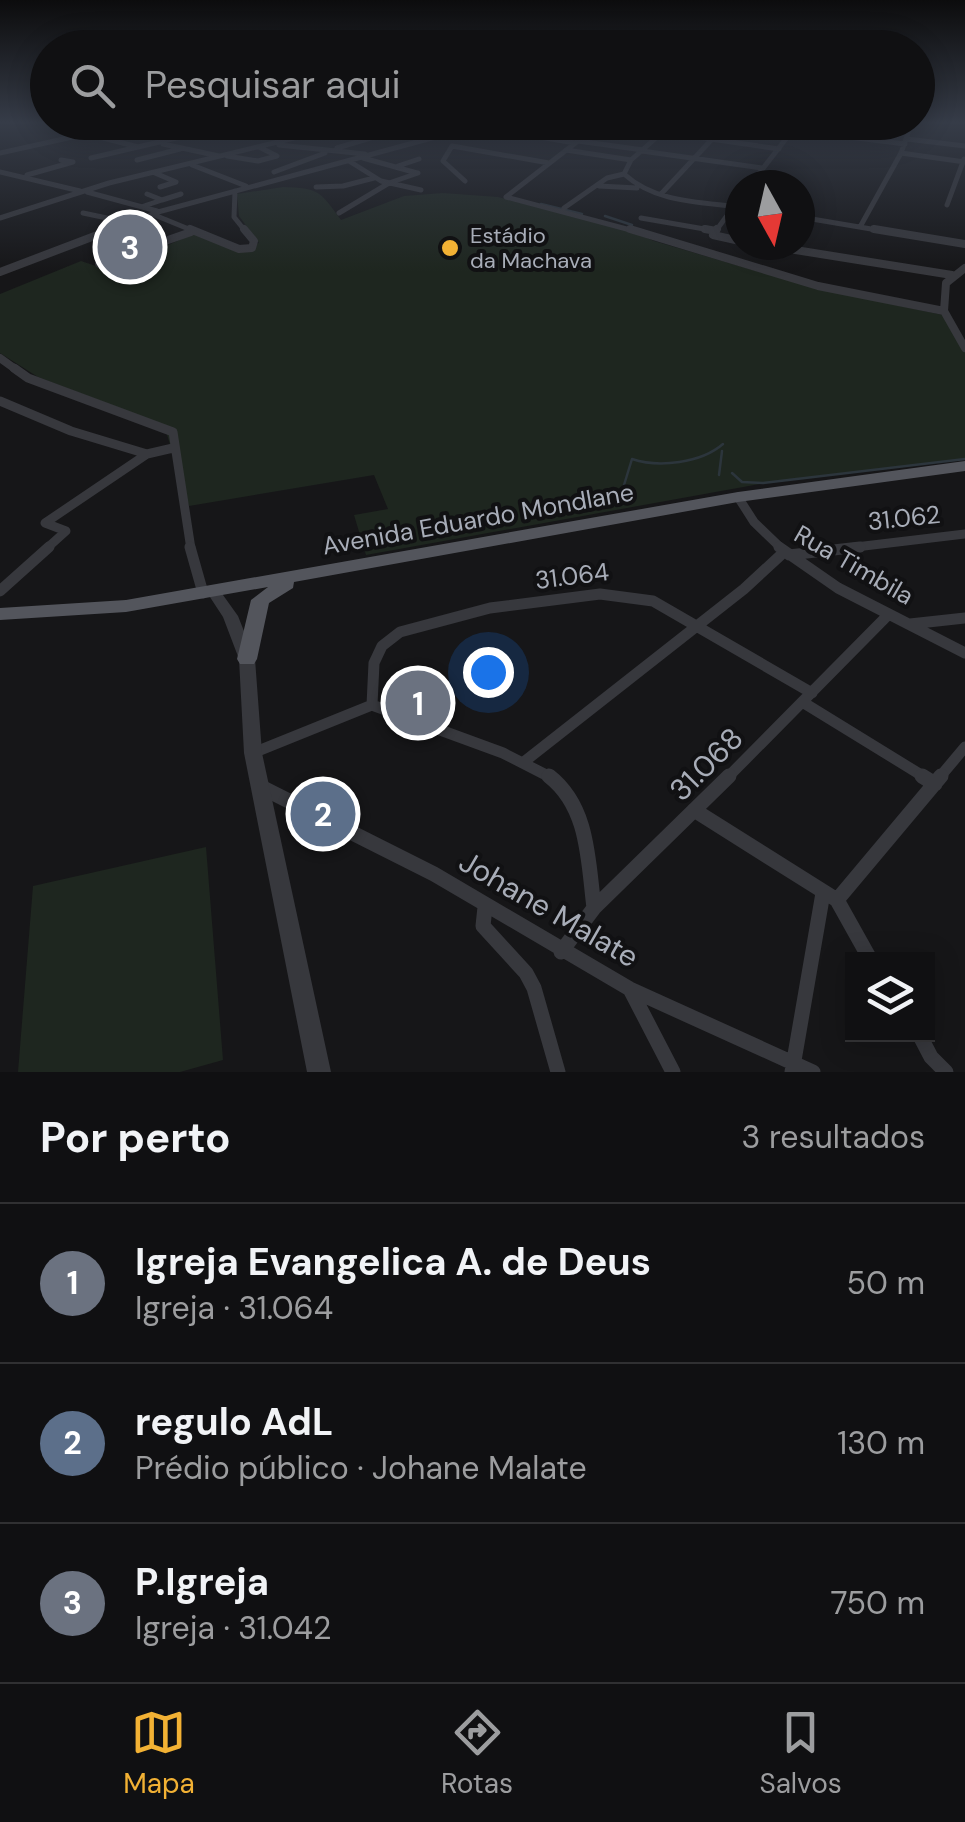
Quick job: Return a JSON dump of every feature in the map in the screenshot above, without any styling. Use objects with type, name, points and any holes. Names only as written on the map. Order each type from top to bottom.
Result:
[{"type":"main road","name":"Avenida Eduardo Mondlane","points":[[0,614],[90,611],[738,497],[965,466]]},
{"type":"main road","points":[[246,660],[260,600],[281,586],[315,574]]},
{"type":"street","points":[[0,172],[143,206],[191,232],[239,249],[252,248],[254,242],[234,217],[235,190]]},
{"type":"street","points":[[21,176],[35,172]]},
{"type":"street","points":[[153,172],[176,182],[160,187]]},
{"type":"street","points":[[0,218],[153,172]]},
{"type":"street","points":[[208,172],[247,187]]},
{"type":"street","points":[[0,272],[155,212],[247,187],[283,172]]},
{"type":"street","points":[[276,175],[291,172]]},
{"type":"street","points":[[366,172],[389,183],[421,190]]},
{"type":"street","points":[[339,213],[389,183],[418,173],[415,172]]},
{"type":"street","points":[[457,172],[466,181]]},
{"type":"street","points":[[538,172],[506,197],[563,209],[818,286],[944,311]]},
{"type":"street","points":[[661,194],[681,172]]},
{"type":"street","points":[[860,227],[890,172]]},
{"type":"street","points":[[948,205],[959,172]]},
{"type":"street","points":[[563,209],[607,178],[624,174],[640,188]]},
{"type":"street","points":[[276,175],[284,186]]},
{"type":"street","points":[[316,187],[343,186],[375,178]]},
{"type":"street","points":[[104,197],[127,186]]},
{"type":"street","points":[[598,186],[640,188],[725,205]]},
{"type":"street","points":[[146,194],[162,200]]},
{"type":"street","points":[[143,206],[180,194]]},
{"type":"street","points":[[83,213],[127,222]]},
{"type":"street","points":[[641,218],[716,231]]},
{"type":"street","points":[[815,220],[965,244]]},
{"type":"street","points":[[725,221],[716,231],[716,237],[725,238]]},
{"type":"street","points":[[98,264],[151,249],[191,232]]},
{"type":"street","points":[[815,252],[960,271],[944,292],[944,311],[965,348]]},
{"type":"street","points":[[0,358],[28,378],[173,432],[188,540],[208,592],[230,616],[246,660],[253,754],[319,1072]]},
{"type":"street","points":[[0,401],[71,431],[147,454]]},
{"type":"street","points":[[0,592],[66,532],[45,524],[147,454],[173,448]]},
{"type":"street","name":"Rua Timbila","points":[[738,497],[753,524],[786,554],[965,653]]},
{"type":"street","name":"31.062","points":[[786,554],[965,534]]},
{"type":"street","points":[[525,761],[786,554]]},
{"type":"street","name":"31.064","points":[[372,705],[372,660],[385,641],[417,626],[604,592],[636,594],[696,626],[936,784]]},
{"type":"street","name":"31.068","points":[[562,952],[594,908],[889,614]]},
{"type":"street","points":[[909,624],[965,618]]},
{"type":"street","points":[[253,754],[372,705],[525,761],[565,788],[587,849],[594,908]]},
{"type":"street","points":[[794,1067],[830,896],[936,784],[965,747]]},
{"type":"street","name":"Johane Malate","points":[[260,787],[434,874],[630,989],[794,1067],[813,1072]]},
{"type":"street","points":[[694,810],[830,896],[865,952]]},
{"type":"street","points":[[485,907],[483,926],[526,973],[534,988],[558,1072]]},
{"type":"street","points":[[630,989],[673,1072]]},
{"type":"street","points":[[924,1042],[946,1072]]},
{"type":"shaded area","points":[[283,187],[318,193],[341,220],[404,196],[443,193],[498,197],[625,228],[654,241],[808,286],[943,315],[965,352],[965,459],[777,481],[366,555],[354,515],[388,509],[374,475],[189,506],[164,425],[38,377],[0,353],[0,294],[81,261],[102,268],[144,256],[195,233],[244,247],[259,243],[239,216],[237,194]]},
{"type":"shaded area","points":[[206,847],[223,1060],[180,1072],[18,1072],[33,886]]},
{"type":"waterway","points":[[541,204],[582,214]]},
{"type":"waterway","points":[[605,216],[632,225]]},
{"type":"waterway","points":[[620,498],[632,459],[679,462],[703,456],[723,444]]},
{"type":"waterway","points":[[719,475],[722,451]]},
{"type":"waterway","points":[[732,473],[742,482],[763,483],[965,459]]},
{"type":"place","name":"P.Igreja","points":[[130,247]]},
{"type":"place","name":"Estádio da Machava","points":[[450,248]]},
{"type":"place","name":"Igreja Evangelica A. de Deus","points":[[418,703]]},
{"type":"place","name":"regulo AdL","points":[[323,814]]}]
